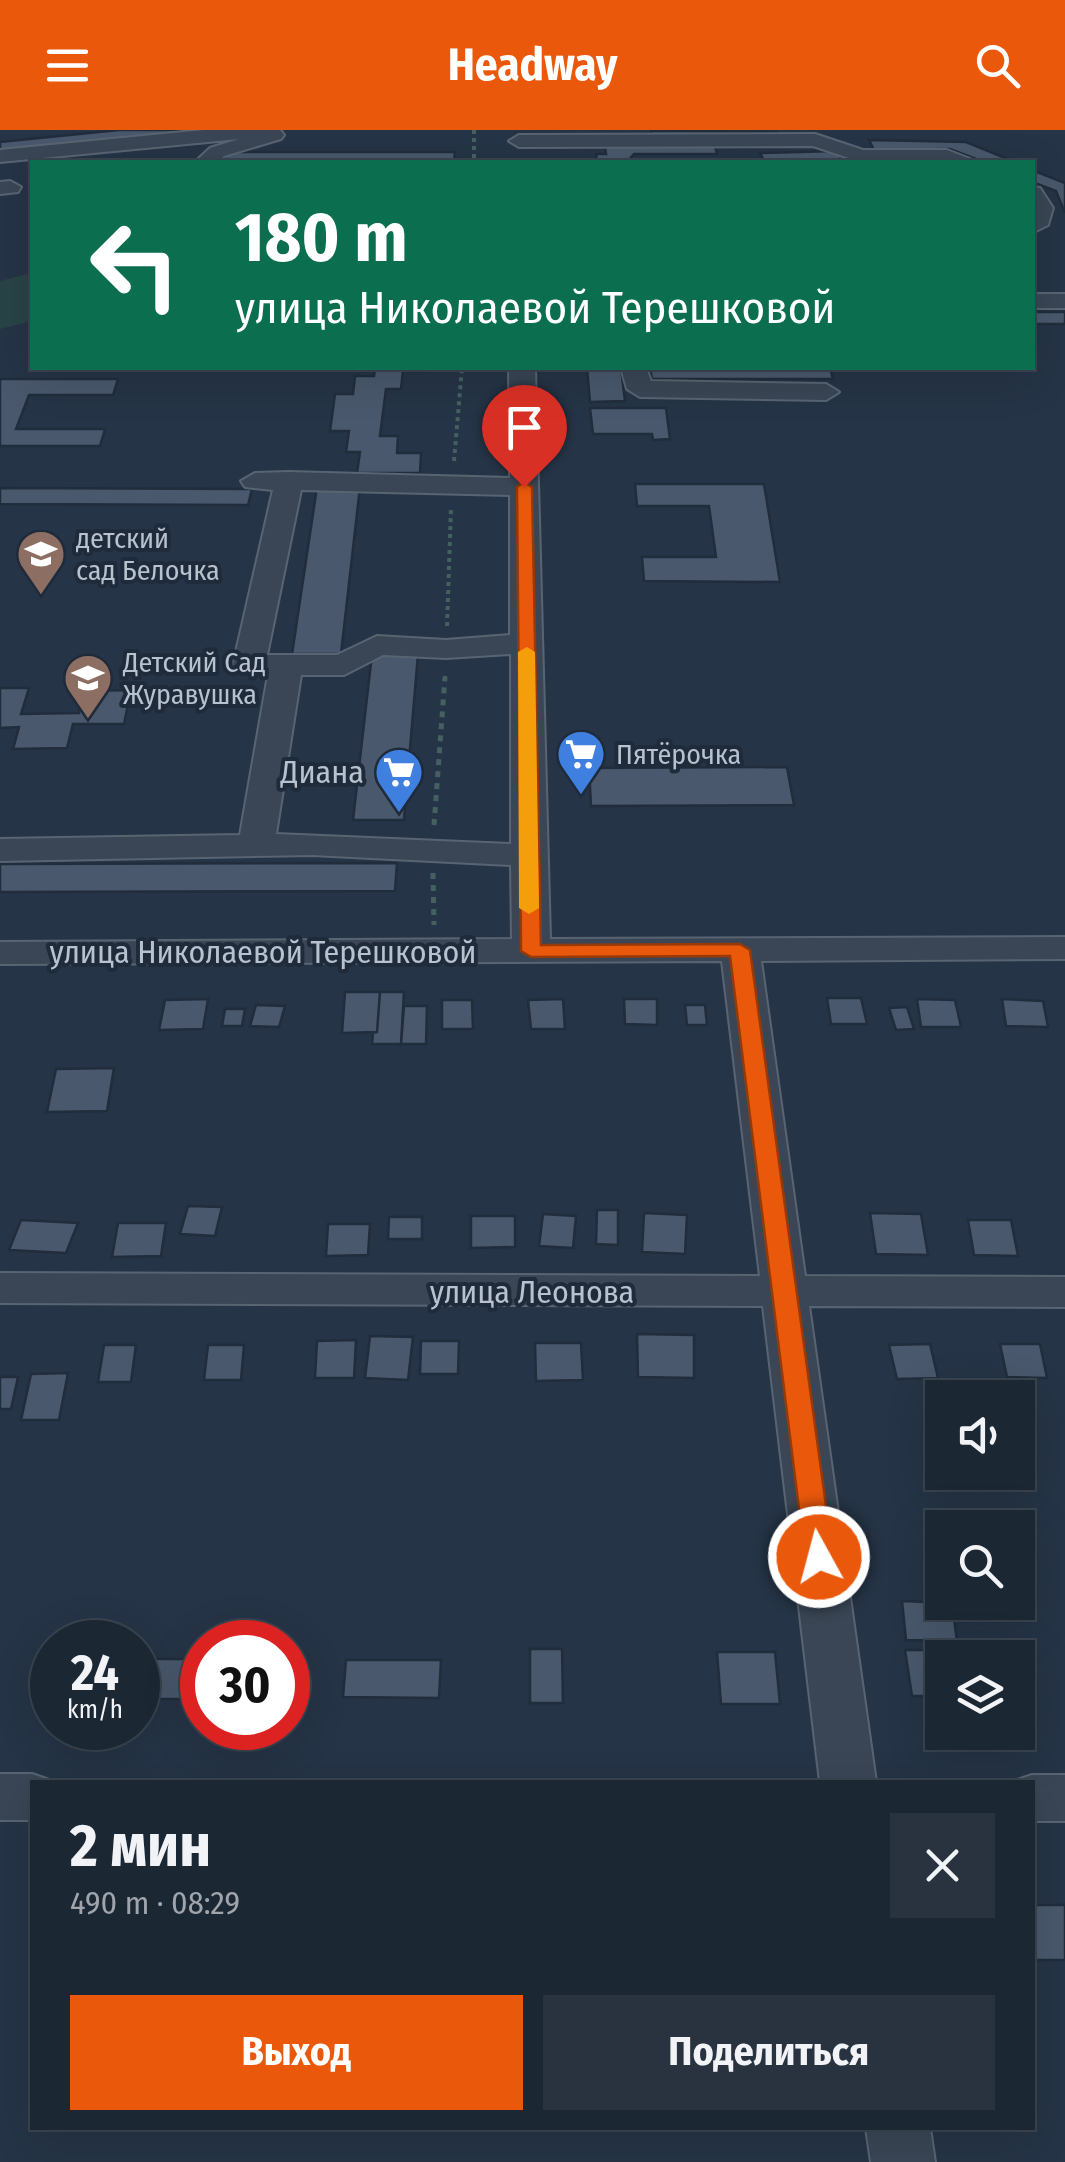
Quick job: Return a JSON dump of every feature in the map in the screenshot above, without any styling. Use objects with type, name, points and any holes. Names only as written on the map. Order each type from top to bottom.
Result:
[{"type":"street","points":[[0,156],[267,130],[274,135],[217,152],[208,160]]},
{"type":"street","points":[[722,160],[732,156],[730,149],[768,140]]},
{"type":"street","points":[[519,145],[815,140],[862,156],[947,156],[960,160]]},
{"type":"street","points":[[1035,198],[1042,208],[1035,221]]},
{"type":"street","points":[[1035,225],[1065,228]]},
{"type":"street","points":[[1035,301],[1065,301]]},
{"type":"street","points":[[522,370],[531,951]]},
{"type":"street","points":[[635,370],[640,389],[826,392]]},
{"type":"street","points":[[255,480],[524,487]]},
{"type":"street","points":[[289,480],[249,664],[344,665],[378,645],[446,648],[526,643]]},
{"type":"street","points":[[256,845],[286,665]]},
{"type":"street","points":[[0,850],[256,845],[528,854]]},
{"type":"street","name":"улица Николаевой Терешковой","points":[[0,954],[1065,948]]},
{"type":"street","points":[[740,950],[848,1780]]},
{"type":"street","name":"улица Леонова","points":[[0,1288],[784,1294],[1065,1292]]},
{"type":"street","points":[[0,1797],[30,1797]]},
{"type":"street","points":[[1035,1798],[1065,1798]]},
{"type":"street","points":[[898,2130],[904,2162]]},
{"type":"path","points":[[474,130],[474,160]]},
{"type":"green space","points":[[30,274],[30,322],[0,329],[0,281]]},
{"type":"building","points":[[119,130],[210,130],[0,152],[0,142]]},
{"type":"building","points":[[651,131],[777,132],[778,138],[651,137]]},
{"type":"building","points":[[869,140],[966,142],[1010,160],[979,160],[950,149],[874,150]]},
{"type":"building","points":[[605,146],[715,146],[717,154],[634,154],[629,160],[597,160],[596,154],[606,154]]},
{"type":"building","points":[[837,151],[842,159],[764,160],[760,153]]},
{"type":"building","points":[[227,152],[455,152],[454,160],[224,160]]},
{"type":"building","points":[[1035,171],[1065,183],[1065,213],[1056,191],[1035,183]]},
{"type":"building","points":[[1035,312],[1065,312],[1065,324],[1035,324]]},
{"type":"building","points":[[375,370],[423,370],[403,371],[401,389],[386,389],[380,436],[398,436],[397,453],[421,453],[420,473],[357,473],[360,452],[346,452],[349,431],[330,431],[335,394],[353,394],[355,376],[374,376]]},
{"type":"building","points":[[587,370],[621,370],[625,401],[590,402]]},
{"type":"building","points":[[650,370],[831,370],[833,379],[652,379]]},
{"type":"building","points":[[0,379],[118,379],[113,395],[29,395],[16,429],[105,429],[100,446],[0,446]]},
{"type":"building","points":[[590,408],[666,408],[670,439],[653,440],[652,434],[593,434]]},
{"type":"building","points":[[635,484],[764,484],[780,582],[644,581],[642,557],[716,557],[709,506],[637,506]]},
{"type":"building","points":[[317,487],[360,487],[341,654],[292,654]]},
{"type":"building","points":[[0,488],[252,489],[248,505],[0,504]]},
{"type":"building","points":[[372,654],[418,654],[404,820],[353,820]]},
{"type":"building","points":[[0,688],[29,688],[21,714],[79,713],[84,691],[131,690],[124,724],[73,724],[67,748],[13,749],[19,727],[0,728]]},
{"type":"building","points":[[787,767],[794,805],[591,806],[589,768]]},
{"type":"building","points":[[397,863],[395,891],[0,892],[0,864]]},
{"type":"building","points":[[345,992],[380,992],[377,1032],[342,1033]]},
{"type":"building","points":[[380,992],[404,992],[401,1044],[372,1044],[373,1033],[377,1032]]},
{"type":"building","points":[[827,998],[861,998],[867,1024],[831,1024]]},
{"type":"building","points":[[208,999],[203,1029],[159,1030],[165,1000]]},
{"type":"building","points":[[563,999],[565,1029],[531,1029],[528,1000]]},
{"type":"building","points":[[624,999],[657,999],[657,1025],[625,1024]]},
{"type":"building","points":[[917,999],[955,1000],[961,1027],[921,1027]]},
{"type":"building","points":[[1002,999],[1043,1001],[1048,1027],[1006,1026]]},
{"type":"building","points":[[442,1000],[472,1000],[473,1029],[442,1029]]},
{"type":"building","points":[[256,1005],[285,1006],[279,1027],[250,1026]]},
{"type":"building","points":[[685,1005],[705,1005],[707,1025],[687,1025]]},
{"type":"building","points":[[404,1006],[427,1006],[426,1044],[401,1044]]},
{"type":"building","points":[[907,1007],[914,1029],[896,1030],[889,1008]]},
{"type":"building","points":[[225,1009],[245,1009],[242,1026],[222,1026]]},
{"type":"building","points":[[114,1068],[107,1111],[47,1112],[56,1069]]},
{"type":"building","points":[[188,1206],[222,1207],[215,1236],[180,1234]]},
{"type":"building","points":[[597,1210],[618,1210],[618,1245],[596,1244]]},
{"type":"building","points":[[644,1213],[687,1215],[685,1254],[642,1252]]},
{"type":"building","points":[[870,1213],[921,1214],[928,1255],[876,1254]]},
{"type":"building","points":[[543,1214],[576,1216],[573,1248],[539,1246]]},
{"type":"building","points":[[471,1216],[515,1216],[515,1247],[471,1248]]},
{"type":"building","points":[[389,1217],[422,1217],[422,1239],[388,1239]]},
{"type":"building","points":[[21,1220],[78,1223],[66,1253],[9,1250]]},
{"type":"building","points":[[968,1220],[1011,1220],[1018,1256],[974,1255]]},
{"type":"building","points":[[118,1223],[166,1223],[161,1256],[112,1257]]},
{"type":"building","points":[[328,1224],[370,1224],[368,1255],[326,1256]]},
{"type":"building","points":[[637,1334],[694,1335],[694,1378],[638,1377]]},
{"type":"building","points":[[370,1336],[413,1337],[408,1380],[365,1378]]},
{"type":"building","points":[[356,1340],[354,1378],[315,1378],[317,1341]]},
{"type":"building","points":[[421,1341],[459,1341],[458,1374],[420,1374]]},
{"type":"building","points":[[535,1343],[581,1343],[583,1380],[536,1381]]},
{"type":"building","points":[[930,1344],[938,1378],[897,1379],[889,1345]]},
{"type":"building","points":[[1000,1344],[1040,1344],[1047,1378],[1007,1377]]},
{"type":"building","points":[[104,1345],[136,1345],[131,1382],[98,1382]]},
{"type":"building","points":[[208,1345],[244,1345],[241,1380],[204,1380]]},
{"type":"building","points":[[68,1373],[59,1420],[21,1420],[31,1374]]},
{"type":"building","points":[[0,1377],[18,1377],[11,1409],[0,1409]]},
{"type":"building","points":[[902,1601],[925,1602],[925,1620],[954,1620],[957,1640],[906,1640]]},
{"type":"building","points":[[530,1649],[562,1649],[563,1703],[530,1703]]},
{"type":"building","points":[[905,1650],[925,1650],[925,1696],[912,1696]]},
{"type":"building","points":[[717,1652],[775,1652],[780,1704],[721,1704]]},
{"type":"building","points":[[160,1659],[180,1659],[180,1699],[160,1699]]},
{"type":"building","points":[[346,1660],[441,1660],[439,1698],[343,1697]]},
{"type":"building","points":[[1035,1905],[1065,1905],[1065,1960],[1035,1960]]},
{"type":"slow traffic","points":[[527,652],[529,908]]},
{"type":"place","name":"детский сад Белочка","points":[[41,596]]},
{"type":"place","name":"Детский Сад Журавушка","points":[[88,720]]},
{"type":"place","name":"Пятёрочка","points":[[581,796]]},
{"type":"place","name":"Диана","points":[[399,814]]},
{"type":"route","points":[[524,487],[531,951],[740,950],[819,1557]]}]
